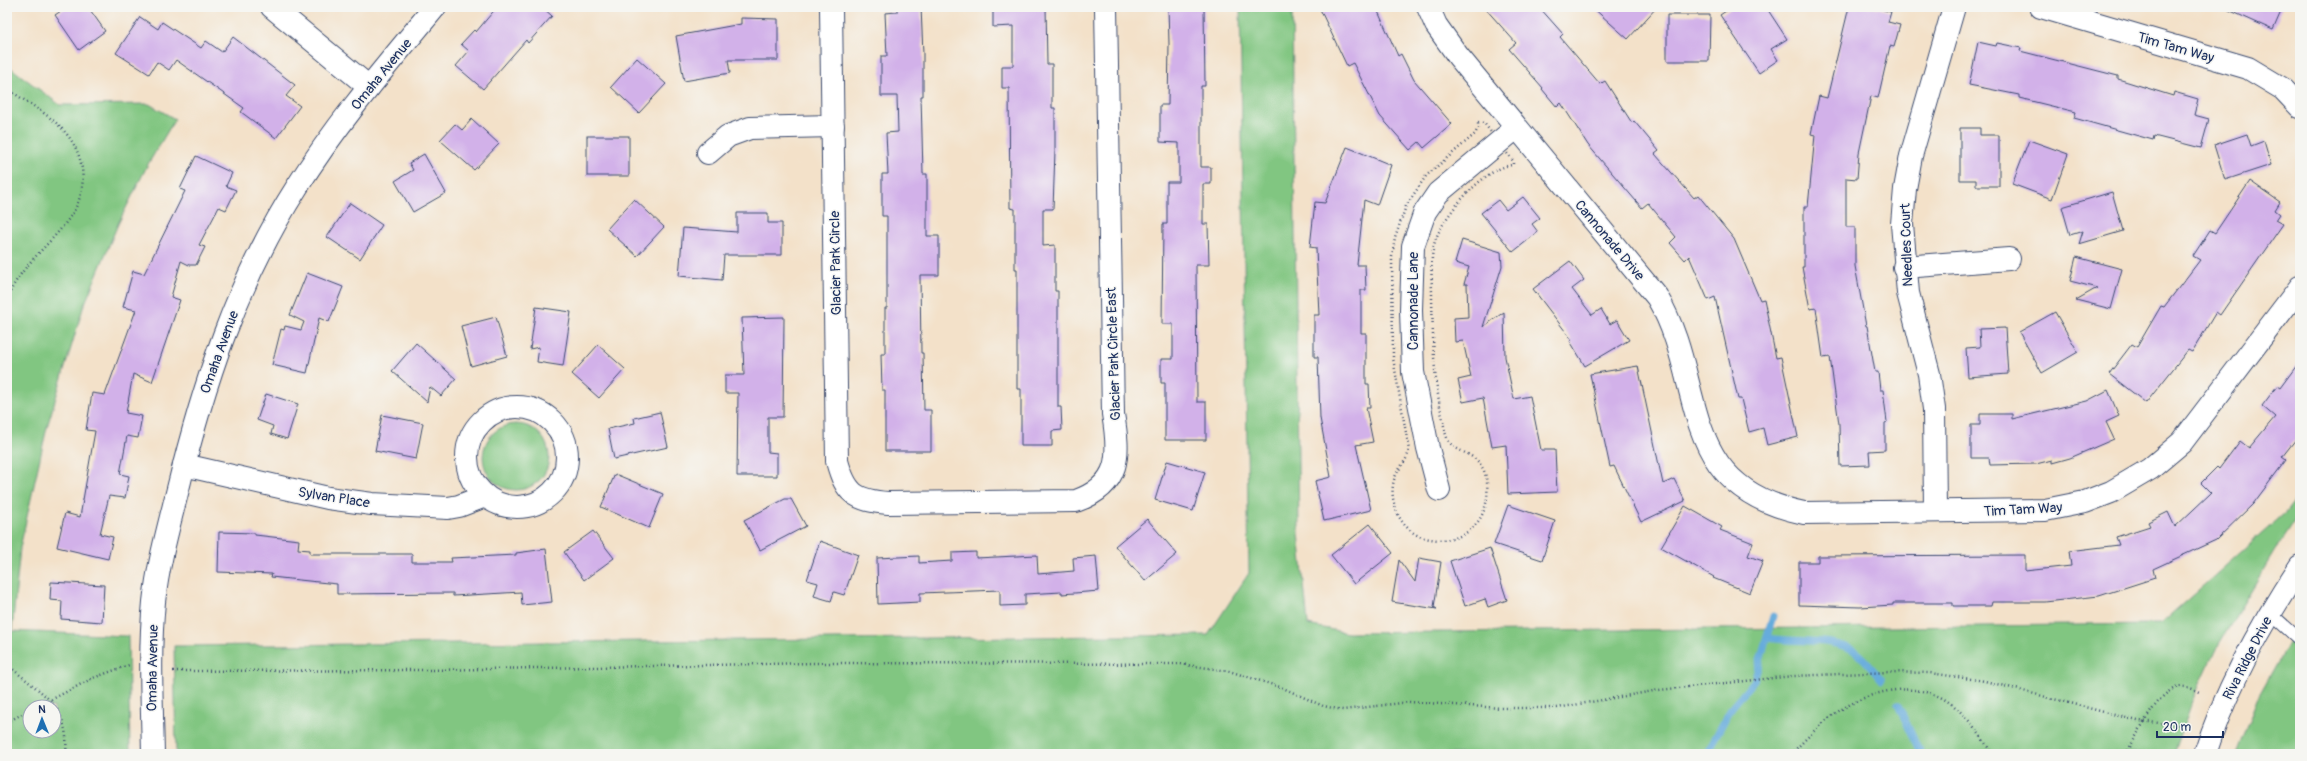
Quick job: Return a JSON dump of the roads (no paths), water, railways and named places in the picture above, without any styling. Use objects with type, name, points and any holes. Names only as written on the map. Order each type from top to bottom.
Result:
[{"type":"street","points":[[272,7],[369,87]]},
{"type":"street","name":"Omaha Avenue","points":[[153,754],[141,668],[157,581],[184,465],[214,361],[260,253],[306,172],[369,87],[435,7]]},
{"type":"street","name":"Glacier Park Circle","points":[[831,7],[837,461],[850,490],[860,499],[872,501]]},
{"type":"street","name":"Glacier Park Circle East","points":[[872,501],[888,503],[1076,501],[1094,494],[1103,486],[1116,465],[1118,441],[1113,414],[1106,7]]},
{"type":"street","name":"Cannonade Drive","points":[[1428,7],[1448,42],[1516,128],[1657,297],[1669,317],[1698,422],[1706,443],[1726,472],[1751,492]]},
{"type":"street","name":"Needles Court","points":[[1935,511],[1935,428],[1932,391],[1910,302],[1904,267],[1903,218],[1908,170],[1954,7]]},
{"type":"street","name":"Tim Tam Way","points":[[2041,7],[2248,68],[2279,87],[2300,107]]},
{"type":"street","points":[[708,153],[728,136],[750,128],[833,126]]},
{"type":"street","name":"Cannonade Lane","points":[[1439,490],[1428,448],[1414,372],[1411,310],[1413,246],[1425,212],[1438,193],[1516,128]]},
{"type":"street","points":[[1904,267],[2009,259]]},
{"type":"street","name":"Tim Tam Way","points":[[1751,492],[1784,508],[1804,512],[2060,508],[2096,498],[2139,477],[2169,454],[2189,434],[2300,287]]},
{"type":"street","points":[[513,406],[531,408],[549,418],[563,436],[567,452],[566,468],[556,488],[539,502],[522,507],[506,506],[485,496],[473,482],[466,456],[470,438],[480,422],[495,412],[513,406]]},
{"type":"street","name":"Sylvan Place","points":[[184,465],[306,494],[372,504],[448,508],[464,505],[485,496]]},
{"type":"street","name":"Riva Ridge Drive","points":[[2205,754],[2214,728],[2241,665],[2270,613],[2300,566]]},
{"type":"lane","points":[[2270,613],[2300,640]]},
{"type":"waterway","points":[[1706,754],[1732,707],[1754,681],[1773,616]]},
{"type":"waterway","points":[[1768,638],[1826,642],[1848,647],[1860,655],[1882,680]]},
{"type":"waterway","points":[[1898,705],[1921,754]]}]
